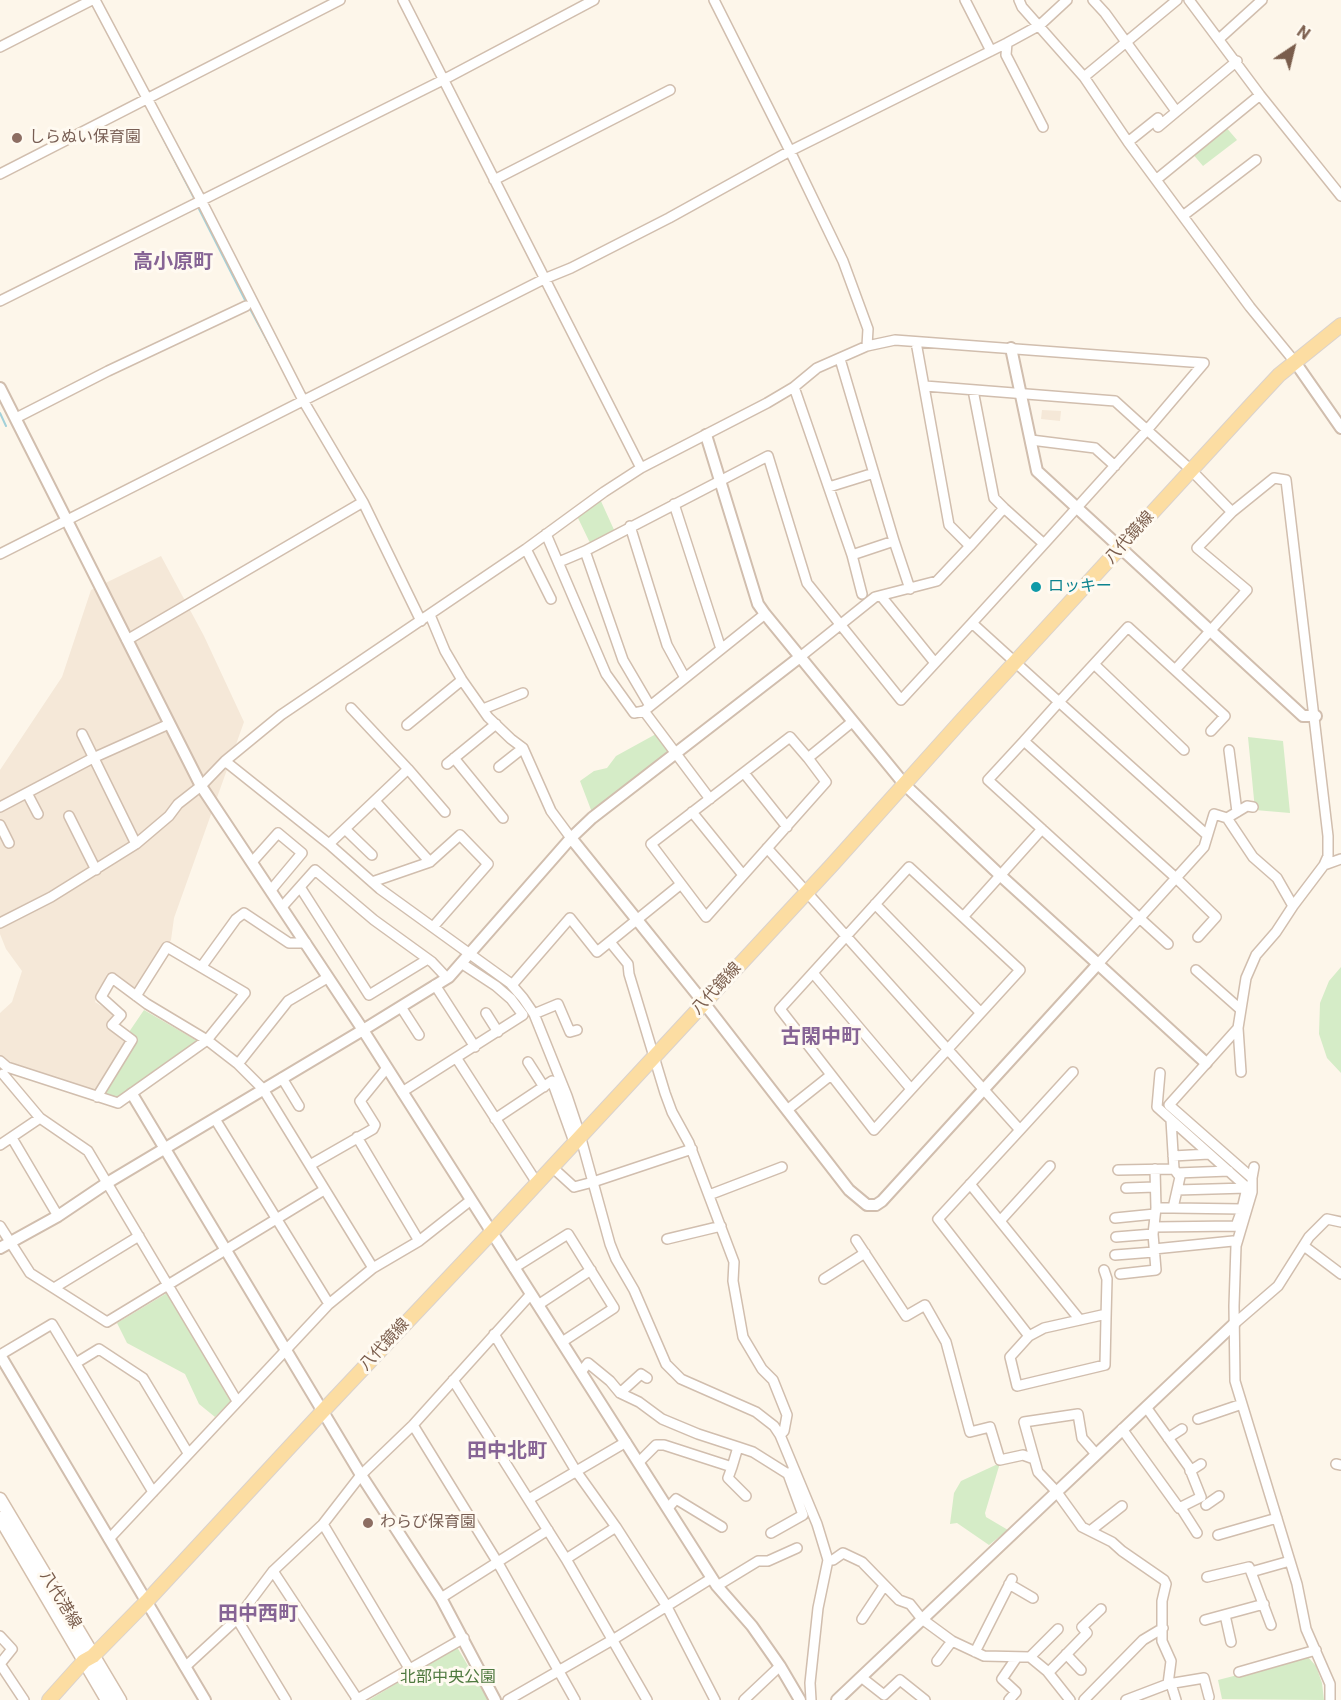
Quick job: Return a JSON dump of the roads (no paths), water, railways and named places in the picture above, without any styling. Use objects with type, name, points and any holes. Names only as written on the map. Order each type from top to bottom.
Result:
[{"type":"main road","name":"八代鏡線","points":[[49,1700],[147,1601],[491,1233],[806,893],[1272,383],[1341,325]]},
{"type":"main road","name":"八代港線","points":[[0,1499],[107,1700]]},
{"type":"main road","name":"八代港線","points":[[0,1518],[88,1662],[120,1700]]},
{"type":"main road","name":"八代鏡線","points":[[59,1700],[88,1662]]},
{"type":"street","points":[[0,174],[340,0]]},
{"type":"street","points":[[403,0],[641,468]]},
{"type":"street","points":[[0,301],[443,80],[594,0]]},
{"type":"street","points":[[714,0],[843,261],[868,329],[867,346]]},
{"type":"street","points":[[965,0],[992,51]]},
{"type":"street","points":[[1019,0],[1022,7],[1084,77],[1128,142],[1250,307],[1295,362],[1341,428]]},
{"type":"street","points":[[0,554],[544,279],[571,268],[669,218],[790,151],[992,51],[1040,25],[1067,0]]},
{"type":"street","points":[[1093,0],[1105,13],[1176,111]]},
{"type":"street","points":[[1084,77],[1178,0]]},
{"type":"street","points":[[1189,0],[1237,61],[1260,95],[1341,196]]},
{"type":"street","points":[[1219,39],[1262,0]]},
{"type":"street","points":[[0,47],[92,1],[304,402],[363,502],[421,621]]},
{"type":"street","points":[[1007,43],[1006,55],[1043,127]]},
{"type":"street","points":[[1128,142],[1176,111],[1237,61]]},
{"type":"street","points":[[494,180],[670,90]]},
{"type":"street","points":[[1157,179],[1260,95]]},
{"type":"street","points":[[1184,215],[1256,160]]},
{"type":"street","points":[[16,418],[108,371],[246,306]]},
{"type":"street","points":[[0,923],[96,870],[136,844],[169,816],[178,804],[201,786],[225,761],[281,715],[526,549],[604,492],[641,468],[794,387],[818,368],[867,346],[895,340],[1204,363],[1115,466],[901,700],[807,583],[768,456],[585,551],[559,562]]},
{"type":"street","points":[[916,342],[949,525],[970,546]]},
{"type":"street","points":[[1011,348],[1037,471],[1303,716],[1316,716]]},
{"type":"street","points":[[840,359],[910,589]]},
{"type":"street","points":[[925,386],[1115,401],[1191,470],[1233,512]]},
{"type":"street","points":[[794,387],[852,555],[862,594]]},
{"type":"street","points":[[0,388],[201,786],[253,861],[327,978],[363,1030],[715,1582],[752,1626],[800,1700]]},
{"type":"street","points":[[973,390],[994,498],[1044,544]]},
{"type":"street","points":[[706,435],[758,604],[765,614],[905,785],[1206,1063]]},
{"type":"street","points":[[1031,440],[1095,448],[1115,466]]},
{"type":"street","points":[[829,487],[874,473]]},
{"type":"street","points":[[1174,670],[1247,590],[1197,548],[1233,512],[1274,478],[1286,480],[1316,716],[1328,856],[1276,932],[1256,955],[1246,978],[1238,1028],[1241,1072]]},
{"type":"street","points":[[127,640],[363,502]]},
{"type":"street","points":[[674,504],[721,649]]},
{"type":"street","points":[[5,1245],[58,1216],[107,1183],[447,978],[571,838],[592,818],[875,597],[937,581],[1004,508]]},
{"type":"street","points":[[630,526],[667,645],[685,678]]},
{"type":"street","points":[[546,534],[606,674],[634,713],[647,708],[765,614]]},
{"type":"street","points":[[852,555],[894,541]]},
{"type":"street","points":[[526,549],[551,599]]},
{"type":"street","points":[[585,551],[622,660],[647,708],[710,799]]},
{"type":"street","points":[[881,596],[935,663]]},
{"type":"street","points":[[430,615],[445,651],[462,680],[496,724],[523,748],[551,811],[571,838],[638,919],[849,1190],[858,1200],[867,1204],[876,1205],[892,1190],[1204,847],[1214,814],[1227,818],[1253,857],[1277,878],[1293,906]]},
{"type":"street","points":[[972,623],[1208,835]]},
{"type":"street","points":[[1168,944],[988,780],[1128,627],[1225,716],[1211,731]]},
{"type":"street","points":[[1095,665],[1184,750]]},
{"type":"street","points":[[407,725],[462,680]]},
{"type":"street","points":[[483,709],[523,693]]},
{"type":"street","points":[[351,708],[445,812]]},
{"type":"street","points":[[808,758],[852,722]]},
{"type":"street","points":[[0,807],[93,758],[169,724]]},
{"type":"street","points":[[496,724],[450,761],[503,818]]},
{"type":"street","points":[[82,734],[136,844]]},
{"type":"street","points":[[790,737],[826,782],[706,917],[651,844],[744,773],[790,737]]},
{"type":"street","points":[[1024,741],[1216,917],[1198,937]]},
{"type":"street","points":[[499,767],[523,748]]},
{"type":"street","points":[[1229,750],[1237,812]]},
{"type":"street","points":[[225,761],[372,882],[512,985],[534,1014],[593,1182],[616,1259],[634,1290],[666,1364],[681,1379],[766,1418],[780,1435],[803,1515],[771,1533]]},
{"type":"street","points":[[328,844],[408,769]]},
{"type":"street","points":[[744,773],[787,826]]},
{"type":"street","points":[[27,793],[38,814]]},
{"type":"street","points":[[375,801],[430,862]]},
{"type":"street","points":[[1227,818],[1247,806],[1253,807]]},
{"type":"street","points":[[692,812],[743,875]]},
{"type":"street","points":[[69,816],[96,870]]},
{"type":"street","points":[[0,825],[9,843]]},
{"type":"street","points":[[345,829],[372,855]]},
{"type":"street","points":[[963,916],[1042,829]]},
{"type":"street","points":[[253,861],[278,833],[302,853],[271,890]]},
{"type":"street","points":[[372,882],[430,862],[460,835],[488,864],[433,927]]},
{"type":"street","points":[[767,848],[1020,1130]]},
{"type":"street","points":[[1324,865],[1341,859]]},
{"type":"street","points":[[909,867],[1020,970],[874,1130],[780,1009],[875,904],[909,867]]},
{"type":"street","points":[[282,907],[315,870],[374,920],[428,959],[447,978]]},
{"type":"street","points":[[512,985],[570,918],[597,952],[681,884]]},
{"type":"street","points":[[300,887],[369,995],[428,959]]},
{"type":"street","points":[[875,904],[980,1012]]},
{"type":"street","points":[[201,966],[236,920],[244,913],[289,943],[306,943]]},
{"type":"street","points":[[609,942],[628,964],[629,974],[672,1112],[692,1149],[734,1262],[733,1281],[743,1337],[762,1369],[773,1380],[787,1415],[784,1431],[780,1435]]},
{"type":"street","points":[[2,1069],[118,1103],[207,1040],[245,993],[167,947],[136,996]]},
{"type":"street","points":[[402,1092],[523,1016],[496,986],[461,963]]},
{"type":"street","points":[[1196,970],[1240,1009]]},
{"type":"street","points":[[813,973],[911,1089]]},
{"type":"street","points":[[97,1097],[132,1040],[112,1025],[121,1015],[100,997],[112,978],[136,996],[207,1040],[238,1064],[263,1089],[373,1268]]},
{"type":"street","points":[[238,1064],[288,1001],[327,978]]},
{"type":"street","points":[[435,985],[475,1047]]},
{"type":"street","points":[[534,1014],[558,1004],[570,1032],[577,1030]]},
{"type":"street","points":[[401,1007],[419,1035]]},
{"type":"street","points":[[486,1013],[498,1032]]},
{"type":"street","points":[[1238,1028],[1169,1105],[1252,1178]]},
{"type":"street","points":[[457,1059],[537,1183]]},
{"type":"street","points":[[528,1062],[544,1087]]},
{"type":"street","points":[[2,1069],[40,1118],[88,1151],[237,1401]]},
{"type":"street","points":[[310,1165],[373,1128],[375,1125],[360,1101],[386,1069]]},
{"type":"street","points":[[1029,1336],[938,1219],[1073,1072]]},
{"type":"street","points":[[1160,1073],[1157,1107],[1250,1190]]},
{"type":"street","points":[[787,1110],[831,1075]]},
{"type":"street","points":[[282,1078],[299,1106]]},
{"type":"street","points":[[495,1119],[552,1081],[577,1139]]},
{"type":"street","points":[[132,1094],[361,1475],[441,1598],[495,1700]]},
{"type":"street","points":[[0,1145],[40,1118]]},
{"type":"street","points":[[215,1119],[328,1304]]},
{"type":"street","points":[[1171,1120],[1173,1156],[1176,1171],[1180,1177],[1173,1208]]},
{"type":"street","points":[[357,1137],[419,1241]]},
{"type":"street","points":[[12,1138],[58,1216]]},
{"type":"street","points":[[552,1167],[574,1187],[692,1149]]},
{"type":"street","points":[[1173,1156],[1209,1154]]},
{"type":"street","points":[[1000,1221],[1050,1166]]},
{"type":"street","points":[[709,1195],[782,1167]]},
{"type":"street","points":[[1235,1241],[1250,1190],[1254,1167]]},
{"type":"street","points":[[1120,1274],[1156,1270],[1154,1250],[1155,1169]]},
{"type":"street","points":[[1118,1170],[1229,1171]]},
{"type":"street","points":[[970,1184],[1080,1320]]},
{"type":"street","points":[[1126,1188],[1155,1187]]},
{"type":"street","points":[[0,1226],[5,1245],[30,1273],[107,1322],[324,1190]]},
{"type":"street","points":[[1177,1190],[1250,1190]]},
{"type":"street","points":[[1250,1190],[1236,1226],[1235,1381],[1297,1584],[1306,1629],[1330,1684],[1330,1700]]},
{"type":"street","points":[[110,1539],[328,1304],[373,1268],[419,1241],[471,1200]]},
{"type":"street","points":[[1115,1218],[1173,1208],[1242,1209]]},
{"type":"street","points":[[842,1698],[861,1677],[1056,1491],[1234,1324],[1278,1287],[1310,1237],[1326,1219],[1341,1222]]},
{"type":"street","points":[[667,1239],[721,1226]]},
{"type":"street","points":[[1116,1238],[1154,1231],[1236,1226]]},
{"type":"street","points":[[514,1268],[568,1234],[615,1308],[562,1342]]},
{"type":"street","points":[[54,1288],[139,1236]]},
{"type":"street","points":[[856,1240],[906,1316],[925,1305],[946,1342],[970,1432],[990,1427],[1000,1460],[1023,1455],[1034,1460]]},
{"type":"street","points":[[1115,1255],[1235,1241]]},
{"type":"street","points":[[1304,1246],[1341,1274]]},
{"type":"street","points":[[824,1279],[865,1253]]},
{"type":"street","points":[[538,1305],[591,1270]]},
{"type":"street","points":[[1104,1270],[1107,1279],[1105,1365],[1017,1386],[1010,1357],[1029,1336],[1044,1328],[1102,1315],[1106,1318]]},
{"type":"street","points":[[185,1667],[237,1619],[273,1571],[323,1524],[361,1475],[413,1425],[531,1294]]},
{"type":"street","points":[[153,1492],[52,1324],[0,1355],[205,1700]]},
{"type":"street","points":[[494,1334],[576,1471],[616,1527],[666,1605],[715,1700]]},
{"type":"street","points":[[76,1363],[99,1349],[143,1378],[188,1453]]},
{"type":"street","points":[[581,1372],[588,1363],[621,1393],[639,1402],[662,1419],[698,1434],[753,1452],[791,1472],[817,1524],[828,1560],[818,1608],[810,1683],[811,1700]]},
{"type":"street","points":[[621,1393],[641,1374]]},
{"type":"street","points":[[453,1380],[566,1559],[647,1700]]},
{"type":"street","points":[[1198,1419],[1242,1404]]},
{"type":"street","points":[[1146,1407],[1190,1471],[1206,1504]]},
{"type":"street","points":[[1096,1454],[1082,1438],[1078,1414],[1024,1422],[1038,1472],[1056,1491],[1082,1527],[1112,1542],[1164,1580],[1166,1584],[1162,1601],[1162,1641],[1171,1661],[1169,1684],[1176,1700]]},
{"type":"street","points":[[413,1425],[498,1563],[575,1700]]},
{"type":"street","points":[[1122,1429],[1197,1533]]},
{"type":"street","points":[[1168,1438],[1182,1429]]},
{"type":"street","points":[[529,1499],[626,1442]]},
{"type":"street","points":[[639,1462],[656,1445],[664,1445],[732,1467]]},
{"type":"street","points":[[738,1447],[728,1478],[746,1496]]},
{"type":"street","points":[[1190,1471],[1201,1464]]},
{"type":"street","points":[[1181,1508],[1206,1504],[1219,1496]]},
{"type":"street","points":[[668,1508],[676,1499],[690,1504],[721,1523]]},
{"type":"street","points":[[1090,1531],[1122,1506]]},
{"type":"street","points":[[1218,1534],[1277,1518]]},
{"type":"street","points":[[323,1524],[410,1670]]},
{"type":"street","points":[[566,1559],[616,1527]]},
{"type":"street","points":[[441,1598],[548,1530]]},
{"type":"street","points":[[508,1700],[614,1639],[666,1605],[758,1561],[768,1561],[797,1548]]},
{"type":"street","points":[[828,1560],[834,1560],[843,1553],[862,1562],[884,1587],[899,1600],[909,1604],[922,1618],[952,1641],[984,1656],[1030,1657],[1048,1672],[1070,1700]]},
{"type":"street","points":[[1251,1572],[1290,1561]]},
{"type":"street","points":[[1207,1576],[1249,1567],[1271,1625]]},
{"type":"street","points":[[273,1571],[357,1700],[464,1638]]},
{"type":"street","points":[[975,1652],[1010,1582],[1033,1598]]},
{"type":"street","points":[[862,1619],[884,1587]]},
{"type":"street","points":[[1205,1620],[1264,1604]]},
{"type":"street","points":[[1048,1672],[1087,1633],[1082,1627],[1101,1609]]},
{"type":"street","points":[[1225,1615],[1231,1642]]},
{"type":"street","points":[[237,1619],[286,1700]]},
{"type":"street","points":[[1084,1700],[1143,1640],[1163,1628]]},
{"type":"street","points":[[1030,1657],[1058,1629]]},
{"type":"street","points":[[0,1636],[12,1649],[0,1664],[24,1700]]},
{"type":"street","points":[[937,1661],[952,1641]]},
{"type":"street","points":[[1239,1672],[1316,1650]]},
{"type":"street","points":[[1066,1654],[1081,1670]]},
{"type":"street","points":[[1009,1700],[1016,1692],[1002,1679],[1017,1657]]},
{"type":"street","points":[[1122,1662],[1127,1673]]},
{"type":"street","points":[[744,1700],[780,1666]]},
{"type":"street","points":[[861,1677],[884,1695],[900,1680],[925,1700]]},
{"type":"street","points":[[1126,1700],[1144,1697],[1169,1684],[1204,1678],[1209,1697]]},
{"type":"waterway","points":[[152,117],[195,200]]},
{"type":"waterway","points":[[197,205],[246,302]]},
{"type":"waterway","points":[[249,307],[276,357]]},
{"type":"waterway","points":[[0,413],[6,426]]},
{"type":"place","name":"しらぬい保育園","points":[[17,138]]},
{"type":"place","name":"ロッキー","points":[[1036,587]]},
{"type":"place","name":"わらび保育園","points":[[368,1523]]},
{"type":"district","name":"高小原町","points":[[173,263]]},
{"type":"district","name":"古閑中町","points":[[821,1038]]},
{"type":"district","name":"田中北町","points":[[507,1452]]},
{"type":"district","name":"田中西町","points":[[258,1615]]},
{"type":"park label","name":"北部中央公園","points":[[448,1678]]}]
